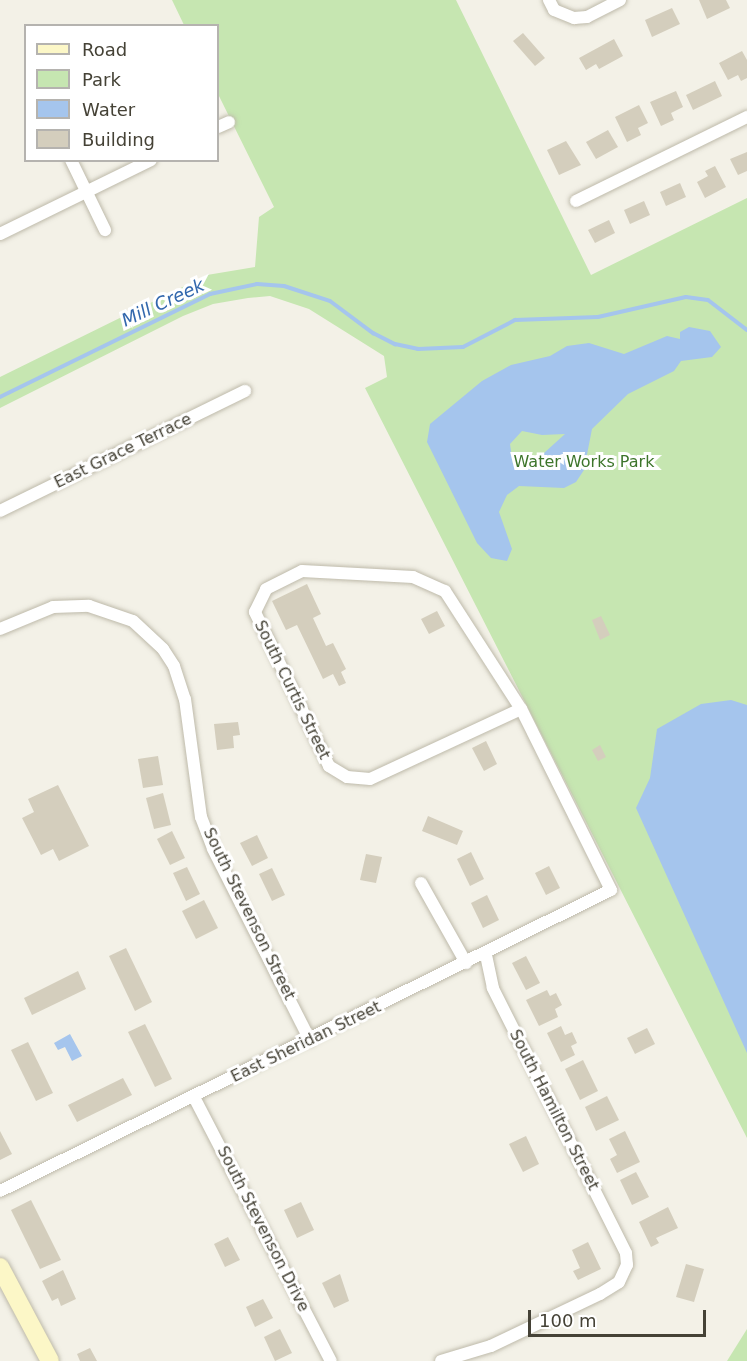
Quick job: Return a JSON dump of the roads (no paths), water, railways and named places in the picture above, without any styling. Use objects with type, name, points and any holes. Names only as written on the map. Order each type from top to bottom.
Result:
[{"type":"street","points":[[552,5],[580,18],[620,0]]},
{"type":"street","points":[[576,201],[747,117]]},
{"type":"street","points":[[72,162],[105,230]]},
{"type":"street","points":[[0,234],[147,162]]},
{"type":"street","name":"East Grace Terrace","points":[[0,511],[246,391]]},
{"type":"street","name":"South Curtis Street","points":[[521,709],[370,779],[347,777],[329,766],[255,612],[266,589],[302,571],[413,577],[445,591],[521,709],[611,891]]},
{"type":"street","name":"South Stevenson Street","points":[[0,629],[53,607],[89,606],[133,621],[163,649],[184,692],[193,775],[209,838],[310,1040]]},
{"type":"street","points":[[421,883],[466,963]]},
{"type":"street","name":"East Sheridan Street","points":[[0,1191],[611,891]]},
{"type":"street","name":"South Hamilton Street","points":[[441,1361],[491,1346],[600,1294],[619,1282],[627,1265],[626,1253],[493,988],[486,954]]},
{"type":"street","name":"South Stevenson Drive","points":[[194,1097],[331,1361]]},
{"type":"street","points":[[0,1267],[50,1361]]},
{"type":"water","points":[[689,327],[710,331],[721,347],[712,357],[681,361],[674,371],[628,394],[592,429],[584,470],[576,482],[564,488],[519,486],[507,495],[499,512],[512,549],[507,561],[491,558],[477,543],[427,442],[430,424],[482,381],[511,365],[550,356],[567,346],[589,343],[624,354],[667,336],[680,339],[680,332]],"holes":[[[522,431],[542,435],[565,434],[533,463],[520,470],[513,464],[510,444]]]},
{"type":"water","points":[[731,700],[747,705],[747,1053],[636,808],[650,778],[657,729],[701,704]]},
{"type":"water","points":[[70,1034],[82,1056],[72,1061],[65,1047],[58,1050],[54,1043]]},
{"type":"waterway","name":"Mill Creek","points":[[0,397],[210,294],[257,284],[284,286],[330,301],[373,333],[395,344],[418,349],[463,347],[515,320],[598,317],[686,297],[708,300],[747,330]]},
{"type":"park label","name":"Water Works Park","points":[[584,462]]}]
